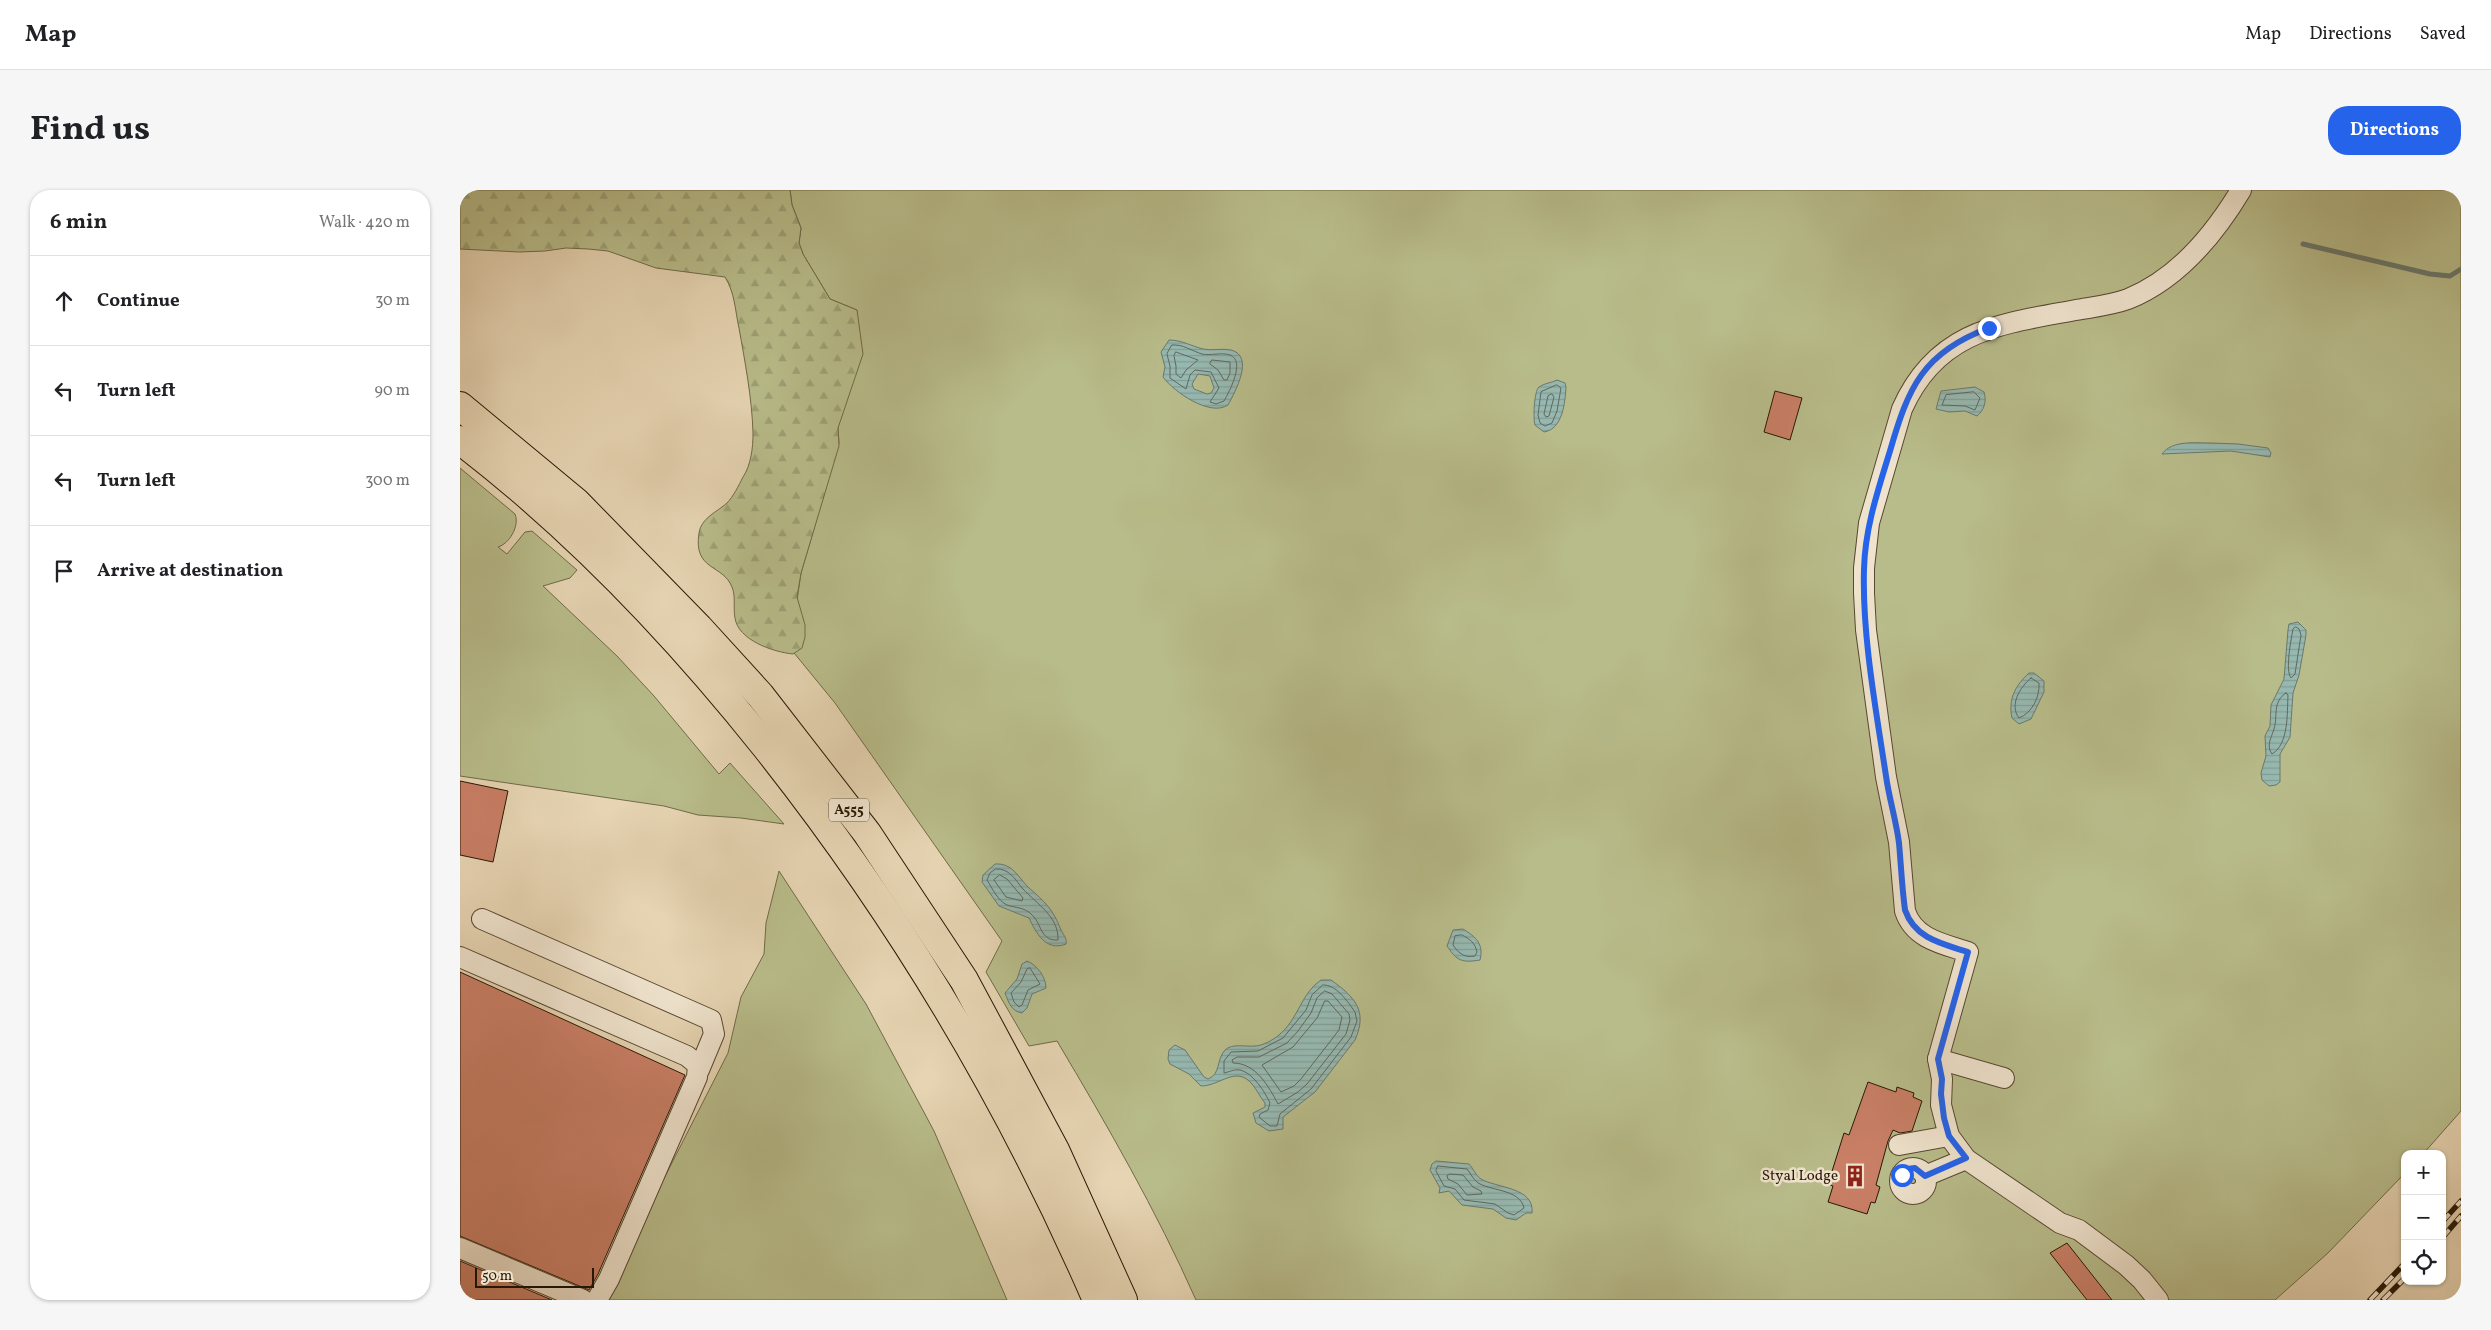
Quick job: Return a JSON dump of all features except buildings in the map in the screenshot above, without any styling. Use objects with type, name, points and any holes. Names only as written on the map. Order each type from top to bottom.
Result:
[{"type":"highway","name":"A555","points":[[460,406],[576,502],[699,628],[760,695],[867,834],[964,980],[1055,1150],[1123,1300]]},
{"type":"highway","name":"A555","points":[[460,440],[549,514],[631,592],[680,645],[746,722],[843,847],[939,992],[989,1078],[1066,1230],[1097,1300]]},
{"type":"lane","points":[[2158,1300],[2142,1280],[2126,1265],[2079,1230],[2060,1223],[1966,1158],[1949,1136],[1941,1105],[1942,1079],[1938,1059],[1968,952],[1931,940],[1921,934],[1908,921],[1905,910],[1899,842],[1886,776],[1865,602],[1864,568],[1869,523],[1902,410],[1923,371],[1943,352],[1971,334],[2008,323],[2127,299],[2160,282],[2205,242],[2241,190]]},
{"type":"lane","points":[[482,919],[710,1020],[714,1034],[608,1279],[597,1300]]},
{"type":"lane","points":[[460,957],[687,1056],[698,1065],[699,1070]]},
{"type":"lane","points":[[1938,1059],[2004,1078]]},
{"type":"lane","points":[[1899,1145],[1949,1136]]},
{"type":"lane","points":[[1925,1176],[1966,1158]]},
{"type":"lane","points":[[460,1248],[582,1300]]},
{"type":"green space","points":[[460,190],[790,190],[792,205],[801,228],[799,243],[803,254],[830,299],[857,310],[863,354],[838,428],[839,446],[801,573],[797,597],[805,625],[805,637],[802,648],[793,654],[785,653],[767,648],[749,639],[738,626],[735,618],[732,587],[722,574],[704,561],[698,545],[700,528],[703,523],[727,503],[738,487],[748,467],[753,445],[746,367],[731,289],[725,277],[656,268],[608,251],[566,248],[519,252],[460,249]]},
{"type":"green space","points":[[790,190],[2461,190],[2461,1111],[2427,1150],[2401,1150],[2401,1177],[2328,1253],[2275,1300],[1196,1300],[1181,1266],[1130,1168],[1057,1041],[1029,1046],[986,972],[1002,941],[835,703],[790,648],[801,573],[839,443],[838,428],[857,310],[830,299],[803,254],[799,243],[801,228],[792,205]]},
{"type":"green space","points":[[460,468],[515,514],[515,529],[510,538],[498,547],[507,554],[525,532],[532,531],[577,570],[570,578],[543,586],[617,656],[654,696],[719,774],[730,763],[784,824],[698,815],[664,806],[460,776]]},
{"type":"green space","points":[[779,871],[866,1004],[934,1131],[1007,1300],[607,1300],[655,1196],[728,1053],[741,997],[764,954],[766,923]]},
{"type":"water","points":[[1169,340],[1174,340],[1203,349],[1228,349],[1238,354],[1242,359],[1241,375],[1228,405],[1212,408],[1202,405],[1175,389],[1163,377],[1165,367],[1161,352]],"holes":[[[1198,374],[1210,376],[1214,388],[1211,393],[1207,394],[1194,389],[1192,384]]]},
{"type":"water","points":[[1557,380],[1565,383],[1564,407],[1555,426],[1544,432],[1534,422],[1537,390],[1541,386]]},
{"type":"water","points":[[1975,387],[1984,392],[1985,399],[1983,408],[1977,416],[1965,411],[1949,412],[1936,409],[1941,391]]},
{"type":"water","points":[[2178,444],[2238,444],[2268,448],[2271,453],[2270,457],[2231,451],[2162,454]]},
{"type":"water","points":[[2298,622],[2306,630],[2306,635],[2299,675],[2293,693],[2290,737],[2280,754],[2280,782],[2269,786],[2262,780],[2261,773],[2266,756],[2265,736],[2270,726],[2271,705],[2284,679],[2289,624]]},
{"type":"water","points":[[2029,673],[2034,673],[2044,681],[2044,692],[2031,719],[2019,724],[2012,718],[2012,699],[2016,688]]},
{"type":"water","points":[[995,864],[1011,868],[1052,911],[1066,939],[1066,944],[1059,946],[1047,943],[1035,930],[1029,918],[999,906],[982,882],[983,875]]},
{"type":"water","points":[[1463,929],[1472,935],[1480,945],[1480,960],[1461,960],[1447,946],[1453,930]]},
{"type":"water","points":[[1027,961],[1040,972],[1046,988],[1032,994],[1027,1008],[1022,1013],[1013,1008],[1005,993],[1017,979],[1022,964]]},
{"type":"water","points":[[1321,980],[1331,980],[1353,999],[1359,1013],[1359,1030],[1355,1040],[1315,1092],[1283,1117],[1283,1129],[1269,1131],[1256,1123],[1253,1113],[1265,1107],[1265,1103],[1254,1086],[1246,1079],[1234,1076],[1201,1086],[1189,1074],[1170,1064],[1168,1059],[1169,1050],[1175,1045],[1185,1050],[1204,1077],[1208,1079],[1212,1077],[1217,1070],[1222,1054],[1228,1048],[1261,1045],[1279,1035],[1291,1022],[1314,985]]},
{"type":"water","points":[[1436,1161],[1469,1164],[1481,1179],[1521,1193],[1531,1204],[1532,1213],[1526,1213],[1516,1220],[1506,1218],[1493,1209],[1462,1205],[1449,1191],[1439,1193],[1440,1188],[1430,1170],[1432,1164]]},
{"type":"waterway","points":[[2303,244],[2430,274],[2450,276],[2461,269]]},
{"type":"railway","points":[[2446,1218],[2461,1201]]},
{"type":"railway","points":[[2446,1233],[2461,1216]]},
{"type":"railway","points":[[2370,1300],[2401,1267]]},
{"type":"railway","points":[[2383,1300],[2401,1282]]},
{"type":"place","name":"Styal Lodge","points":[[1855,1176]]},
{"type":"route","points":[[1902,1175],[1907,1169],[1915,1168],[1919,1169],[1925,1176],[1966,1158],[1956,1148],[1949,1136],[1941,1105],[1942,1079],[1938,1059],[1968,952],[1931,940],[1921,934],[1908,921],[1905,910],[1900,878],[1899,842],[1886,776],[1866,630],[1864,593],[1866,546],[1869,523],[1884,470],[1902,410],[1910,392],[1923,371],[1943,352],[1971,334],[1989,328]]}]
